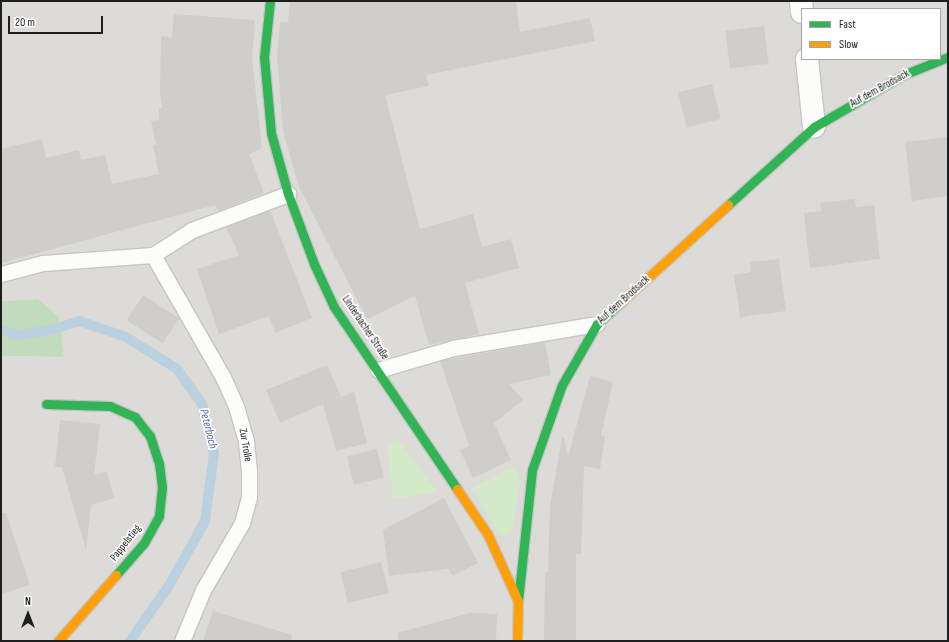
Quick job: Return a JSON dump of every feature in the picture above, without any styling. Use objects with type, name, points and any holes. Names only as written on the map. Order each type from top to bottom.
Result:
[{"type":"street","name":"Linderbacher Straße","points":[[270,1],[264,57],[271,133],[288,194],[314,264],[334,307],[488,535],[518,601],[517,641]]},
{"type":"street","points":[[807,60],[814,127]]},
{"type":"street","name":"Auf dem Brodsack","points":[[518,601],[532,470],[562,385],[597,324],[814,127],[903,75],[940,60]]},
{"type":"street","name":"Pappelstieg","points":[[46,404],[110,406],[136,417],[150,436],[159,463],[162,487],[159,516],[144,543],[58,641]]},
{"type":"lane","points":[[1,274],[43,263],[154,255],[192,230],[288,194]]},
{"type":"lane","name":"Zur Trolle","points":[[154,255],[223,377],[236,406],[246,442],[249,470],[249,497],[242,523],[203,590],[182,641]]},
{"type":"lane","points":[[378,370],[453,348],[597,324]]},
{"type":"shaded area","points":[[1,1],[948,1],[948,641],[1,641],[1,356],[64,357],[59,318],[38,299],[1,301]]},
{"type":"green space","points":[[38,299],[59,317],[64,357],[1,356],[1,301]]},
{"type":"green space","points":[[397,439],[438,492],[393,499],[387,445]]},
{"type":"green space","points":[[511,468],[518,473],[520,481],[512,531],[503,536],[498,535],[472,488]]},
{"type":"building","points":[[290,1],[516,1],[520,32],[590,18],[595,41],[426,75],[429,86],[385,95],[420,229],[473,214],[482,247],[511,239],[519,268],[465,283],[479,334],[429,345],[415,296],[367,319],[299,187],[283,131],[277,57],[280,22],[288,22]]},
{"type":"building","points":[[174,14],[255,20],[252,58],[262,148],[249,154],[264,193],[218,211],[215,205],[1,263],[1,149],[42,139],[46,158],[79,150],[81,160],[105,155],[112,184],[159,174],[153,145],[156,145],[151,121],[159,120],[159,108],[162,108],[160,91],[161,36],[172,37]]},
{"type":"building","points":[[764,26],[769,64],[730,68],[725,31]]},
{"type":"building","points":[[712,84],[721,119],[687,127],[678,92]]},
{"type":"building","points":[[948,137],[948,196],[912,201],[905,142]]},
{"type":"building","points":[[855,199],[856,207],[874,205],[880,259],[810,268],[804,213],[821,211],[820,203]]},
{"type":"building","points":[[270,210],[312,318],[275,333],[269,316],[219,334],[197,269],[239,255],[226,227]]},
{"type":"building","points":[[779,259],[786,311],[740,317],[734,275],[751,272],[750,262]]},
{"type":"building","points":[[143,295],[179,318],[163,344],[127,320]]},
{"type":"building","points":[[545,342],[551,375],[509,384],[523,400],[494,423],[511,460],[473,478],[460,450],[469,446],[440,361]]},
{"type":"building","points":[[327,365],[341,396],[330,401],[354,392],[367,443],[336,451],[323,404],[280,423],[266,390]]},
{"type":"building","points":[[590,376],[613,382],[601,436],[605,436],[600,469],[584,466],[581,554],[576,554],[576,641],[544,641],[545,572],[548,572],[550,506],[562,438],[564,438],[568,457]]},
{"type":"building","points":[[60,420],[100,424],[94,475],[107,472],[114,498],[91,505],[86,550],[62,467],[55,467]]},
{"type":"building","points":[[377,449],[384,477],[354,485],[347,456]]},
{"type":"building","points":[[444,498],[478,563],[453,576],[448,569],[389,576],[383,530]]},
{"type":"building","points":[[1,513],[6,513],[30,585],[1,594]]},
{"type":"building","points":[[381,562],[389,593],[348,603],[340,572]]},
{"type":"building","points":[[213,611],[292,635],[291,641],[203,641]]},
{"type":"building","points":[[470,613],[497,614],[496,641],[399,641],[397,633]]},
{"type":"waterway","name":"Peterbach","points":[[1,330],[16,335],[51,330],[79,321],[126,337],[177,369],[202,404],[214,454],[205,521],[170,584],[130,641]]},
{"type":"traffic: fast","points":[[270,1],[264,57],[271,133],[288,194],[314,264],[334,307],[457,489]]},
{"type":"traffic: fast","points":[[941,60],[948,57]]},
{"type":"traffic: fast","points":[[728,205],[814,127],[903,75],[940,60]]},
{"type":"traffic: fast","points":[[518,601],[532,470],[562,385],[597,324],[620,303]]},
{"type":"traffic: fast","points":[[46,404],[110,406],[135,417],[150,436],[159,463],[162,487],[159,516],[144,543],[116,575]]},
{"type":"traffic: slow","points":[[620,303],[728,205]]},
{"type":"traffic: slow","points":[[457,489],[488,535],[518,601],[517,641]]},
{"type":"traffic: slow","points":[[58,641],[116,575]]}]
